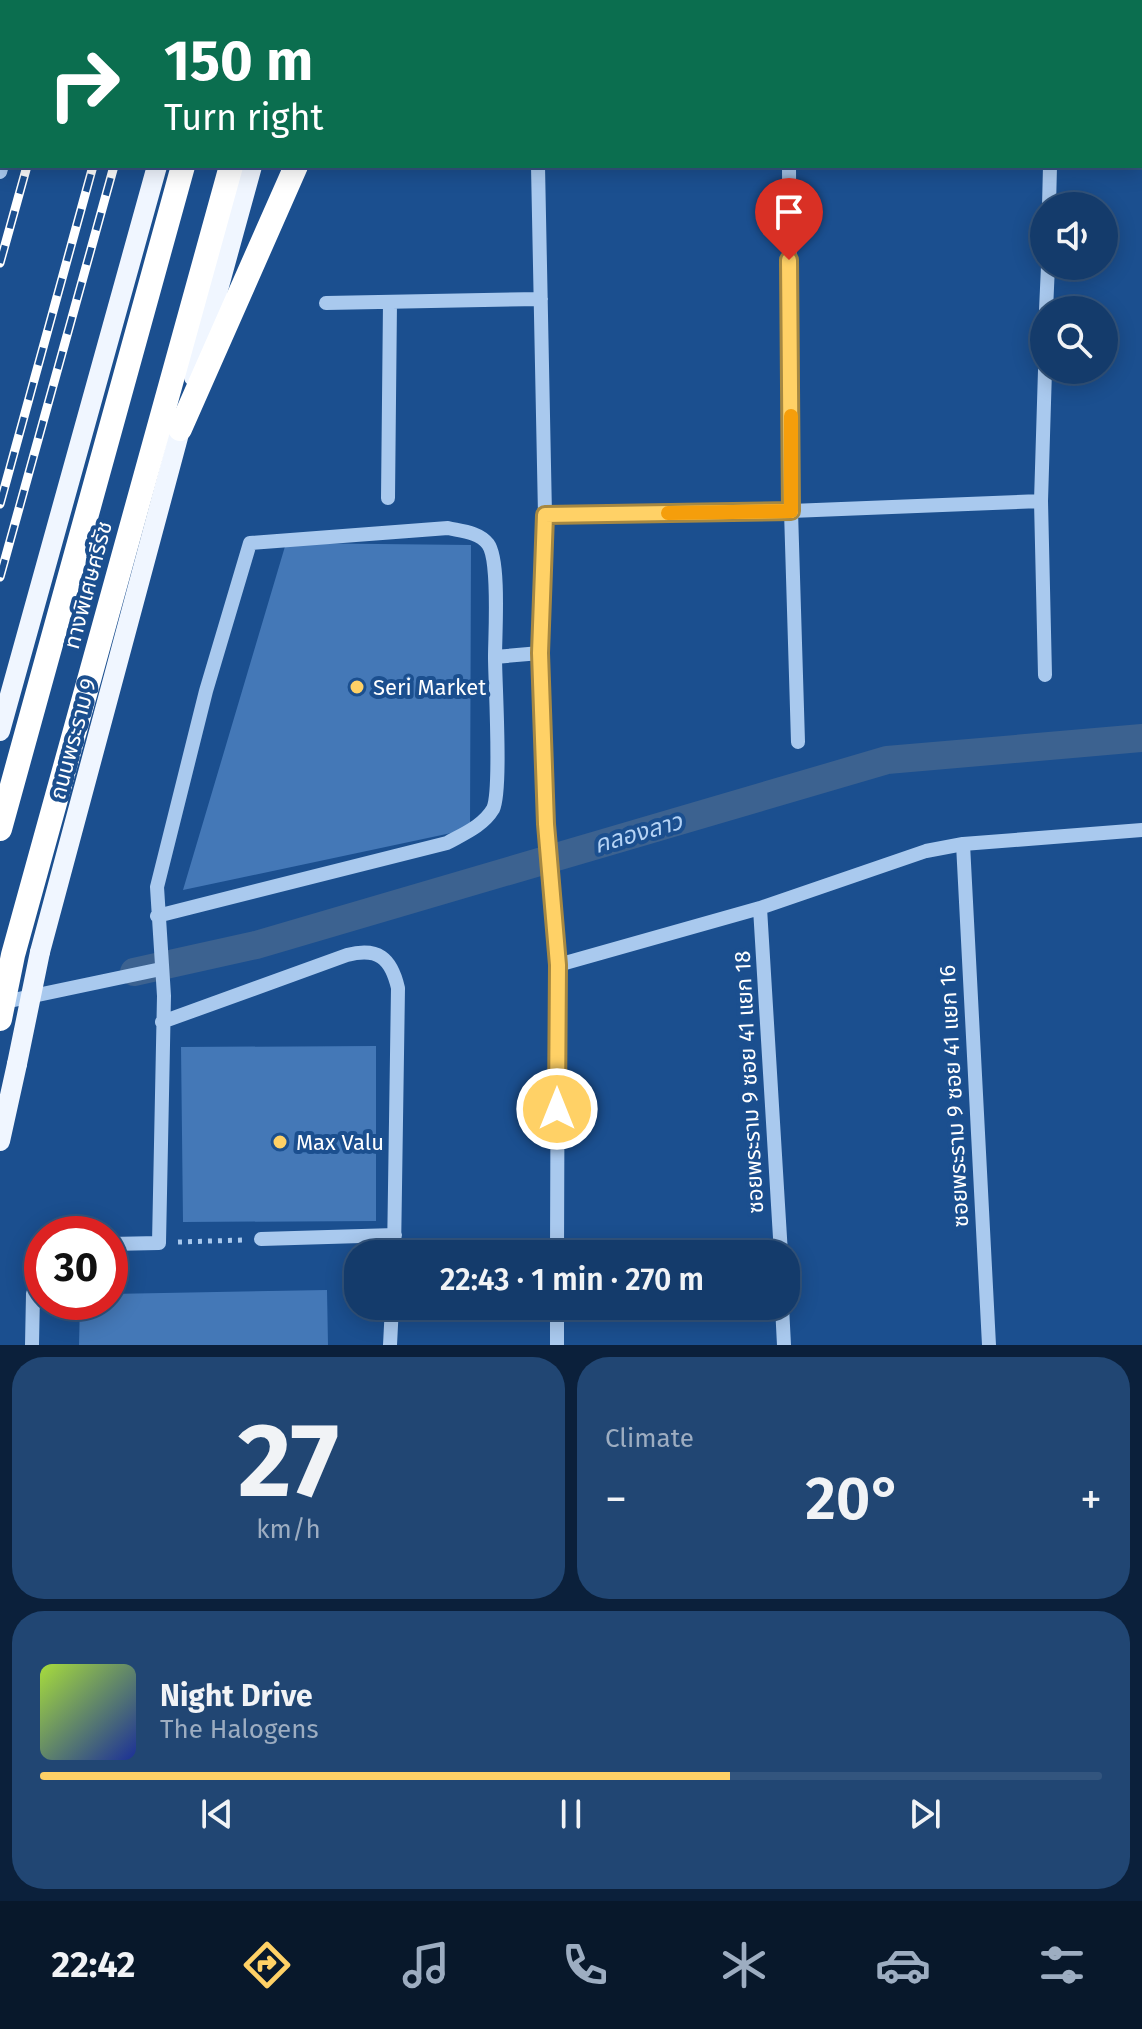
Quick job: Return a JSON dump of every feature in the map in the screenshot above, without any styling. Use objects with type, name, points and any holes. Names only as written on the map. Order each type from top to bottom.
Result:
[{"type":"highway","name":"ทางพิเศษศรีรัช","points":[[0,829],[182,168]]},
{"type":"highway","name":"ทางพิเศษศรีรัช","points":[[0,1019],[13,955],[230,168]]},
{"type":"highway","points":[[180,429],[295,168]]},
{"type":"main road","points":[[0,731],[156,168]]},
{"type":"main road","name":"ถนนพระราม 9","points":[[0,1141],[40,952],[251,168]]},
{"type":"street","points":[[538,168],[545,515],[540,653],[546,824],[558,965],[557,1240]]},
{"type":"street","points":[[789,168],[791,511],[798,742]]},
{"type":"street","points":[[1049,192],[1050,168]]},
{"type":"street","points":[[326,303],[541,299]]},
{"type":"street","points":[[388,498],[390,302]]},
{"type":"street","points":[[1045,384],[1041,501],[1045,675]]},
{"type":"street","points":[[545,515],[791,511],[1041,501]]},
{"type":"street","points":[[128,1244],[159,1243],[164,996],[157,916],[157,887],[206,691],[250,543],[448,528],[474,533],[488,544],[495,567],[497,783],[493,808],[475,827],[447,843],[157,916]]},
{"type":"street","points":[[495,657],[540,653]]},
{"type":"street","points":[[558,965],[760,908],[926,851],[963,844],[1142,830]]},
{"type":"street","name":"ซอยพระราม 9 ซอย 41 แยก 16","points":[[963,844],[989,1345]]},
{"type":"street","name":"ซอยพระราม 9 ซอย 41 แยก 18","points":[[760,908],[780,1240]]},
{"type":"street","points":[[162,1022],[347,955],[373,952],[383,958],[394,969],[398,988],[395,1240]]},
{"type":"street","points":[[0,1004],[161,969]]},
{"type":"street","points":[[261,1239],[395,1235]]},
{"type":"street","points":[[32,1320],[32,1345]]},
{"type":"street","points":[[390,1345],[391,1320]]},
{"type":"street","points":[[557,1320],[557,1345]]},
{"type":"street","points":[[783,1320],[784,1345]]},
{"type":"path","points":[[159,1243],[261,1239]]},
{"type":"building","name":"Seri Market","points":[[286,543],[471,545],[470,829],[183,890]]},
{"type":"building","points":[[376,1046],[376,1221],[183,1222],[181,1047]]},
{"type":"building","points":[[327,1290],[328,1345],[79,1345],[80,1320],[128,1320],[128,1294]]},
{"type":"waterway","name":"คลองลาว","points":[[134,972],[256,945],[887,760],[1142,738]]},
{"type":"railway","points":[[0,263],[26,168]]},
{"type":"railway","points":[[0,504],[92,168]]},
{"type":"railway","points":[[0,577],[113,168]]},
{"type":"slow traffic","points":[[668,513],[791,511],[791,416]]},
{"type":"place","name":"Seri Market","points":[[357,687]]},
{"type":"place","name":"Max Valu","points":[[280,1142]]},
{"type":"route","points":[[557,1109],[558,965],[546,824],[540,653],[545,515],[791,511],[789,260]]}]
